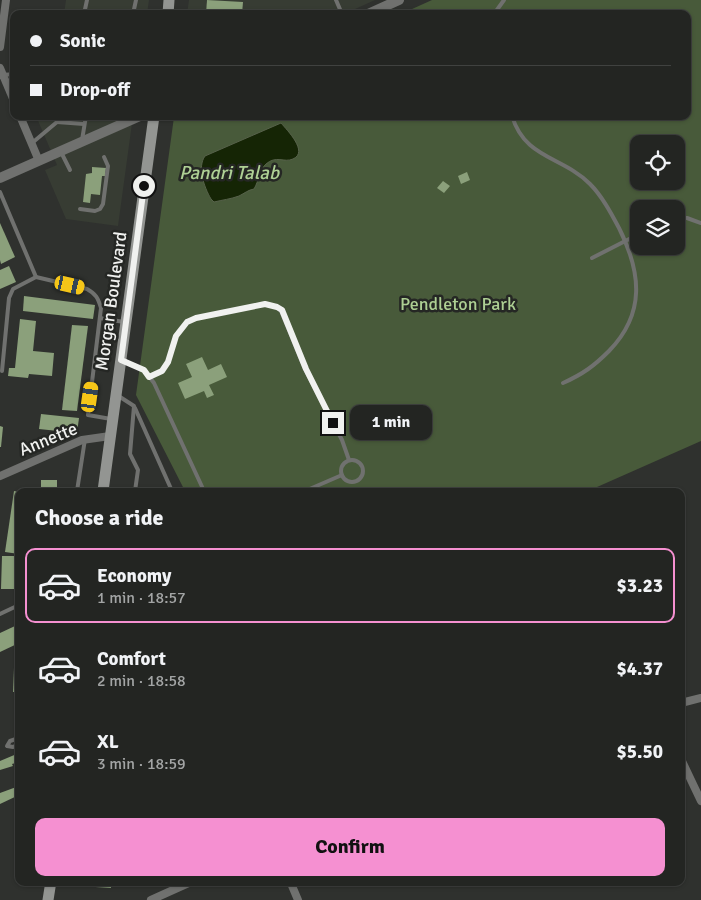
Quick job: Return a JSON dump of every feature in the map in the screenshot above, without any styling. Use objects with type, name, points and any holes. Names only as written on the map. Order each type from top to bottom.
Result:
[{"type":"main road","name":"Morgan Boulevard","points":[[103,488],[153,120]]},
{"type":"main road","points":[[48,900],[50,886]]},
{"type":"street","points":[[0,47],[6,0]]},
{"type":"street","points":[[377,10],[399,0]]},
{"type":"street","points":[[2,72],[10,91]]},
{"type":"street","points":[[22,120],[39,161]]},
{"type":"street","points":[[0,178],[81,142],[118,121]]},
{"type":"street","name":"Annette","points":[[0,476],[85,439],[110,436]]},
{"type":"street","points":[[685,702],[701,698]]},
{"type":"street","points":[[685,767],[701,801]]},
{"type":"street","points":[[151,900],[182,886]]},
{"type":"street","points":[[292,886],[298,900]]},
{"type":"lane","points":[[81,142],[85,120]]},
{"type":"lane","points":[[513,120],[515,128],[522,139],[536,150],[569,168],[589,183],[604,201],[625,241],[633,261],[637,298],[626,331],[597,363],[581,375],[563,383]]},
{"type":"lane","points":[[32,143],[57,122],[84,124]]},
{"type":"lane","points":[[61,151],[70,170]]},
{"type":"lane","points":[[80,209],[95,211],[100,209],[103,204],[108,166],[104,157]]},
{"type":"lane","points":[[0,192],[36,277]]},
{"type":"lane","points":[[685,218],[701,223]]},
{"type":"lane","points":[[592,258],[630,238]]},
{"type":"lane","points":[[2,371],[9,298],[13,289],[36,277],[94,292],[101,308],[88,414],[112,420]]},
{"type":"lane","points":[[149,377],[162,371],[168,362],[176,336],[187,322],[196,318],[265,304],[277,307],[282,310],[306,369],[342,440],[349,460]]},
{"type":"lane","points":[[100,318],[126,322]]},
{"type":"lane","points":[[121,360],[144,370],[154,383],[203,488]]},
{"type":"lane","points":[[116,394],[134,406],[171,488]]},
{"type":"lane","points":[[134,406],[130,454],[138,470],[135,488]]},
{"type":"lane","points":[[77,488],[85,439]]},
{"type":"lane","points":[[349,460],[360,462],[363,468],[363,476],[354,482],[347,480],[342,475],[341,468],[349,460]]},
{"type":"lane","points":[[312,488],[342,475]]},
{"type":"lane","points":[[0,614],[15,607]]},
{"type":"lane","points":[[0,750],[7,746],[10,741],[15,739]]},
{"type":"lane","points":[[7,746],[15,746]]},
{"type":"shaded area","points":[[66,0],[149,0],[148,10],[65,10]]},
{"type":"shaded area","points":[[189,0],[375,0],[353,10],[188,10]]},
{"type":"shaded area","points":[[38,120],[132,120],[118,226],[66,219],[45,170],[57,165]]},
{"type":"green space","name":"Pendleton Park","points":[[432,0],[701,0],[701,441],[595,488],[183,488],[136,395],[174,120],[691,120],[691,10],[410,10]]},
{"type":"water","name":"Pandri Talab","points":[[281,123],[298,146],[297,156],[290,160],[270,161],[262,169],[254,189],[236,197],[214,202],[208,194],[202,177],[202,166],[205,156]]},
{"type":"building","points":[[207,0],[243,2],[242,10],[206,10]]},
{"type":"building","points":[[92,167],[106,168],[105,176],[102,176],[100,195],[91,194],[90,203],[83,202],[86,174],[92,173]]},
{"type":"building","points":[[467,172],[470,180],[461,184],[458,176]]},
{"type":"building","points":[[443,181],[450,186],[444,193],[437,188]]},
{"type":"building","points":[[0,223],[15,257],[1,264],[0,260]]},
{"type":"building","points":[[9,266],[16,282],[0,289],[0,270]]},
{"type":"building","points":[[24,296],[95,305],[93,319],[23,311]]},
{"type":"building","points":[[20,319],[36,321],[33,351],[54,353],[52,376],[29,374],[28,378],[8,376],[9,368],[15,368]]},
{"type":"building","points":[[72,325],[88,326],[77,411],[62,410]]},
{"type":"building","points":[[202,357],[208,370],[221,364],[227,377],[209,385],[214,395],[207,398],[204,391],[185,399],[178,383],[192,377],[186,364]]},
{"type":"building","points":[[41,414],[79,418],[77,433],[39,429]]},
{"type":"building","points":[[0,426],[3,427],[1,447],[0,447]]},
{"type":"building","points":[[41,480],[57,480],[57,488],[41,488]]},
{"type":"building","points":[[14,491],[15,553],[5,552]]},
{"type":"building","points":[[2,556],[15,556],[15,589],[1,589]]},
{"type":"building","points":[[15,626],[15,645],[0,652],[0,633]]},
{"type":"building","points":[[14,668],[15,668],[15,692],[13,692]]},
{"type":"building","points":[[15,755],[13,766],[0,770],[0,761]]},
{"type":"building","points":[[15,787],[15,797],[0,804],[0,793]]},
{"type":"building","points":[[80,886],[111,886],[111,888]]},
{"type":"route","points":[[144,186],[121,360],[144,370],[149,377],[162,371],[168,362],[176,336],[187,322],[196,318],[265,304],[277,307],[282,310],[306,369],[333,423]]}]
